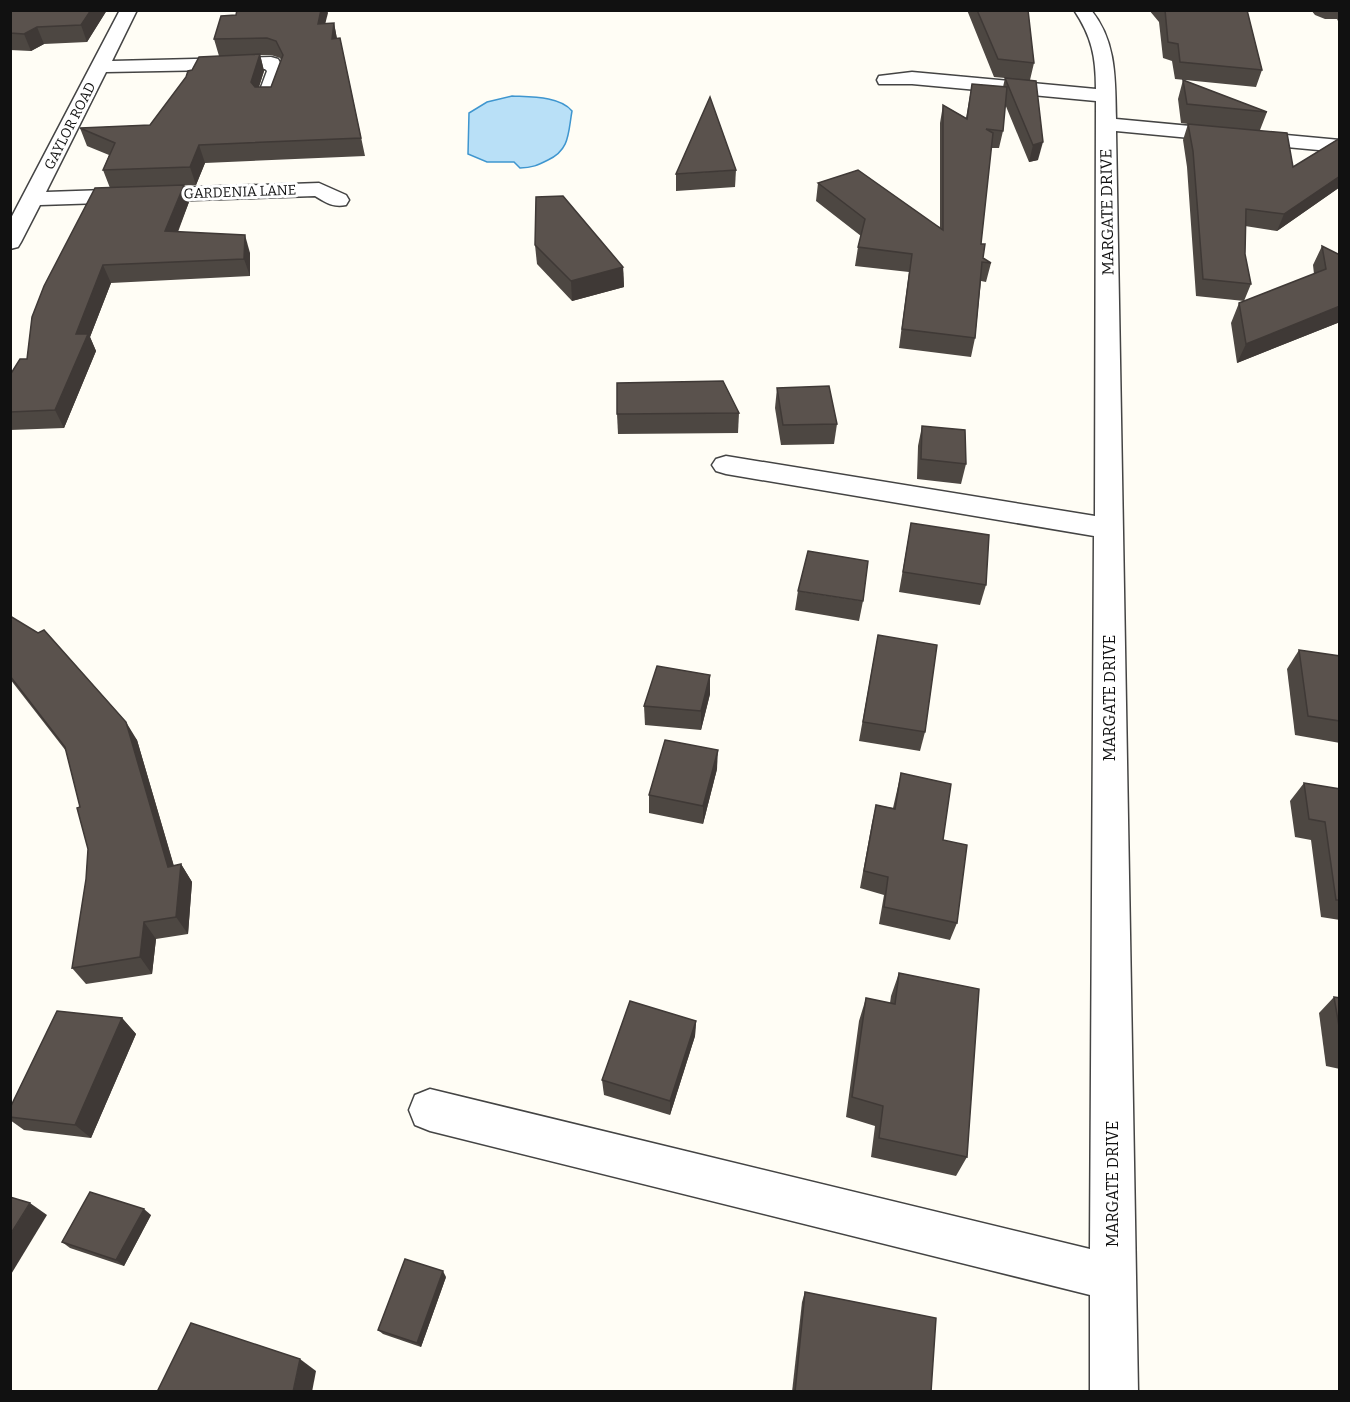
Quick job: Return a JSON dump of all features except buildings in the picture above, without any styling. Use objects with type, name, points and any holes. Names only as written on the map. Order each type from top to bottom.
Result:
[{"type":"street","name":"GAYLOR ROAD","points":[[10,242],[129,10]]},
{"type":"street","name":"MARGATE DRIVE","points":[[1082,10],[1093,24],[1105,59],[1109,312],[1114,1392]]},
{"type":"street","points":[[100,67],[271,63],[276,71],[267,98]]},
{"type":"street","points":[[885,80],[912,78],[1340,146]]},
{"type":"street","name":"GARDENIA LANE","points":[[32,199],[319,189],[338,200]]},
{"type":"street","points":[[726,465],[1109,528]]},
{"type":"street","points":[[430,1110],[1113,1278]]},
{"type":"water","points":[[512,96],[536,97],[560,102],[572,111],[567,140],[555,156],[535,166],[520,168],[514,162],[487,162],[468,154],[469,113],[487,102]]}]
